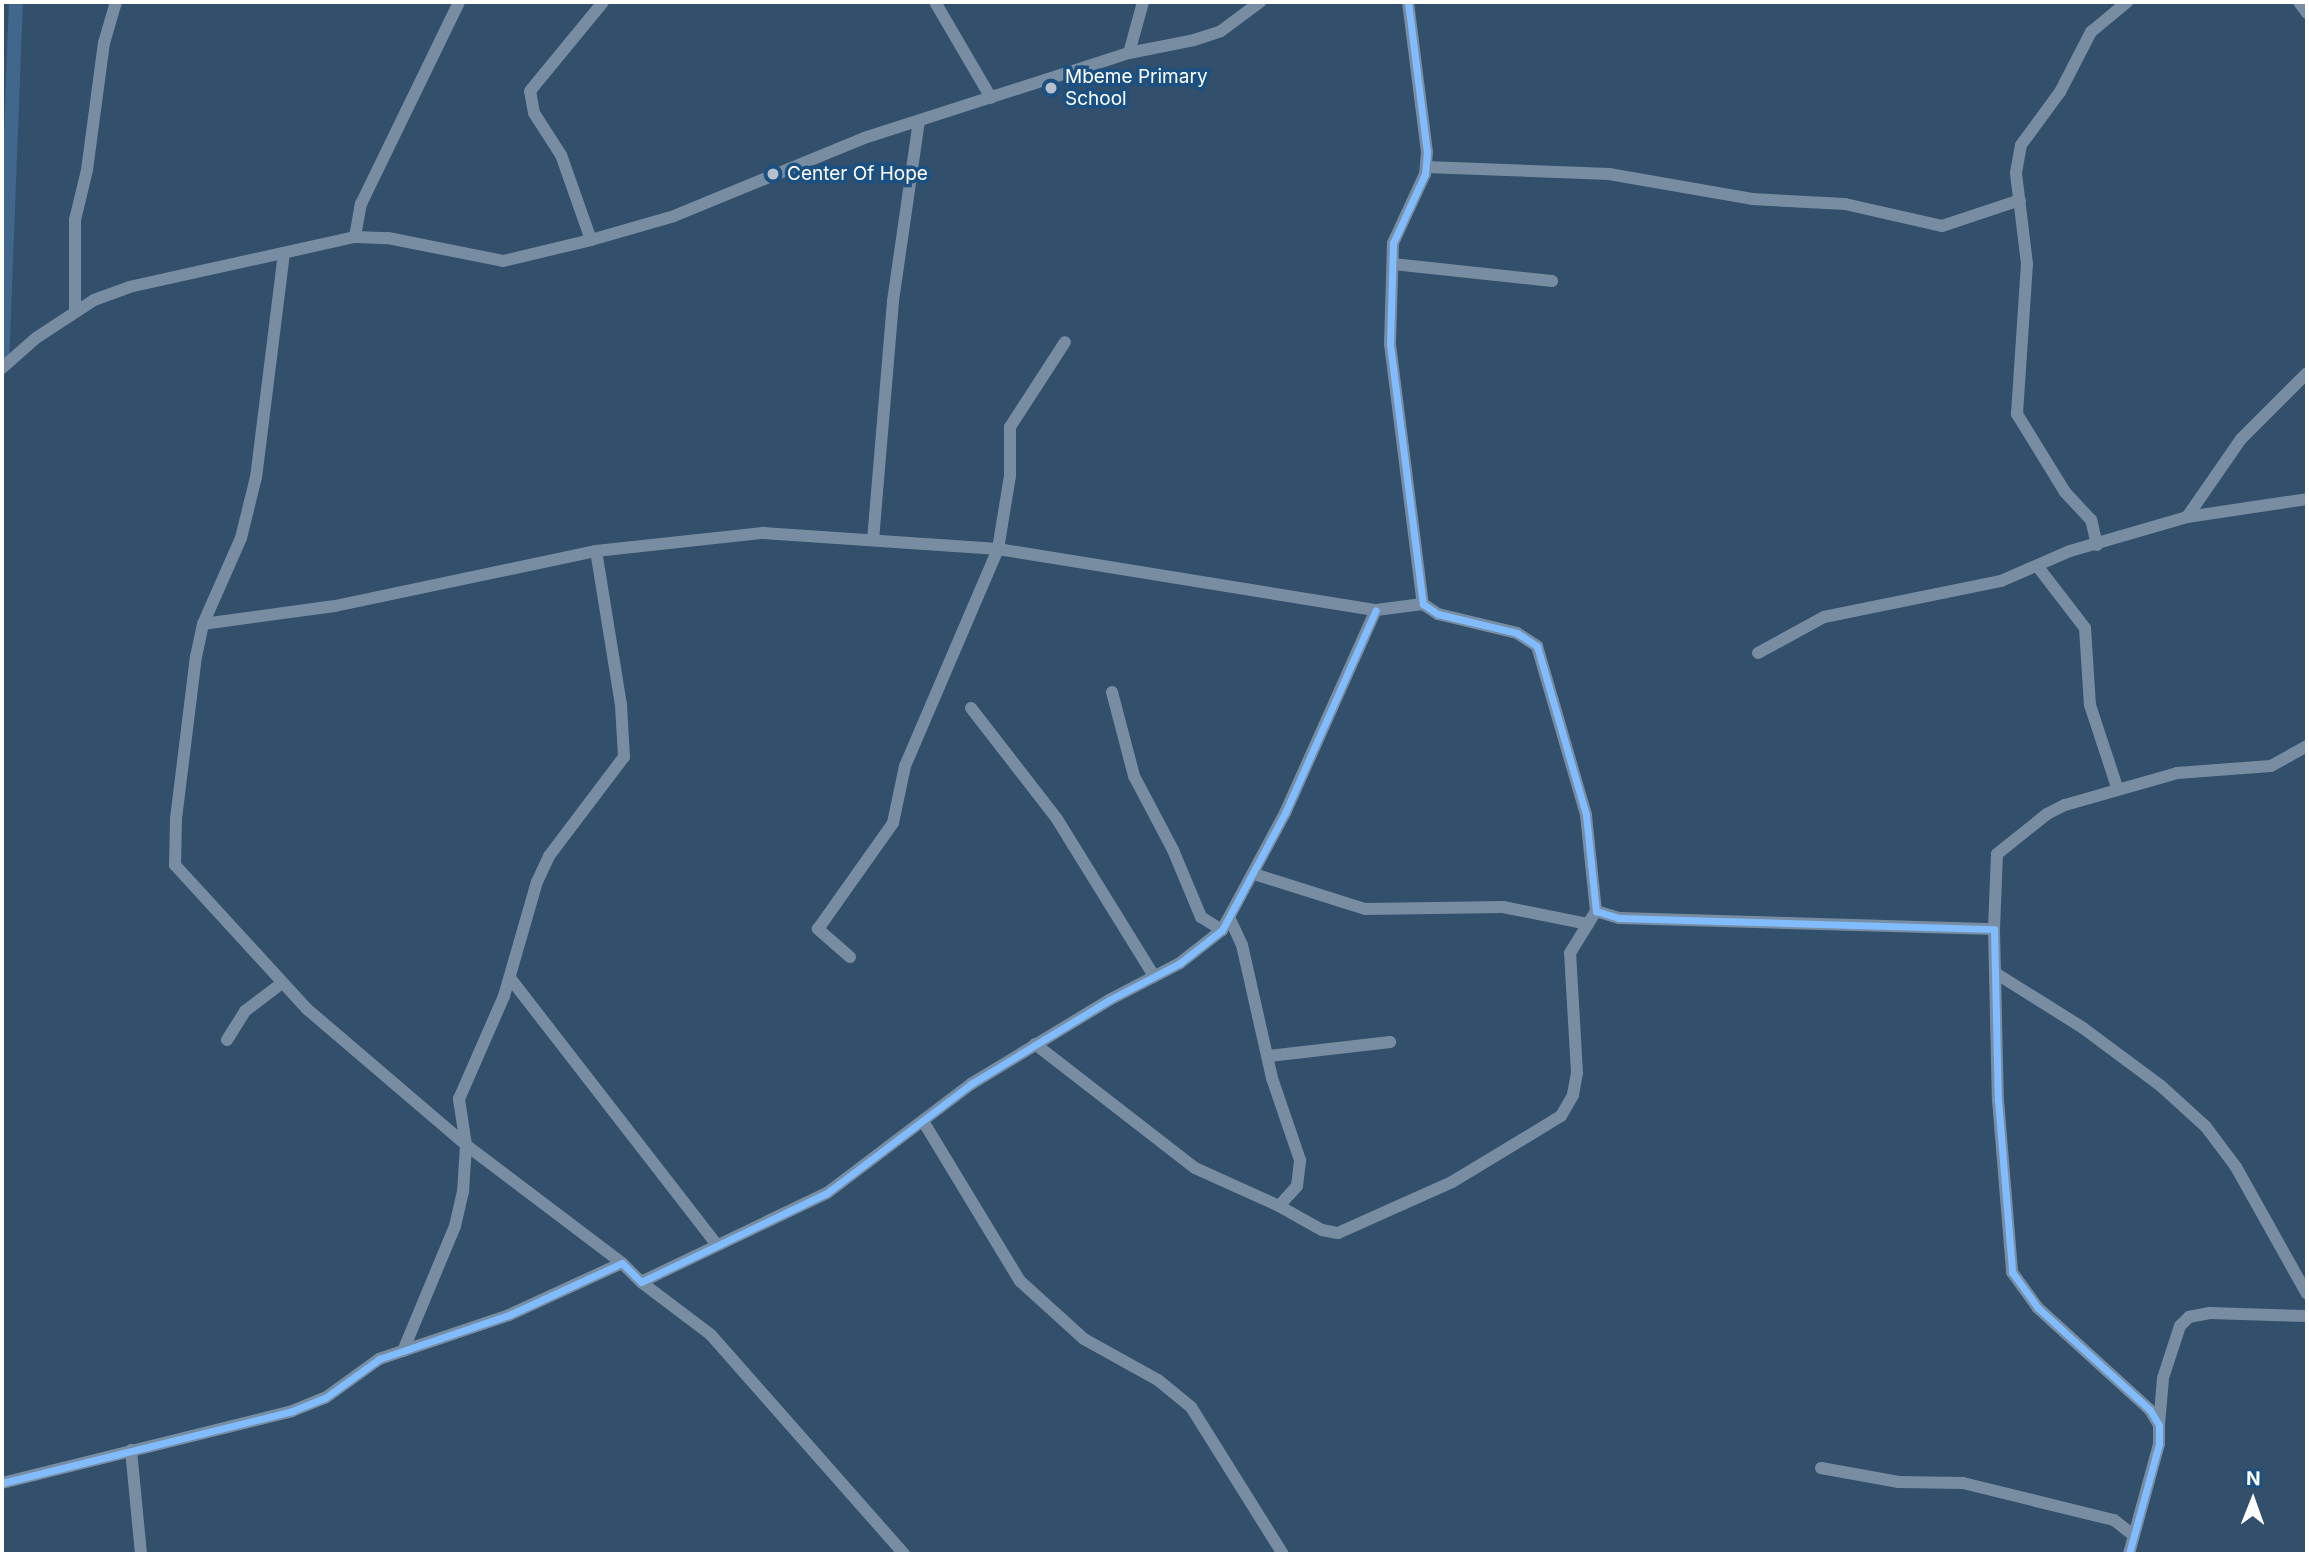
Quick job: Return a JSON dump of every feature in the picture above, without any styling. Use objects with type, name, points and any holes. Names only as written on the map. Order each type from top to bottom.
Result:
[{"type":"street","points":[[75,312],[75,220],[87,170],[104,43],[116,2]]},
{"type":"street","points":[[355,237],[361,204],[459,2]]},
{"type":"street","points":[[591,240],[561,155],[534,113],[530,92],[603,2]]},
{"type":"street","points":[[935,2],[991,98]]},
{"type":"street","points":[[1129,53],[1143,2]]},
{"type":"street","points":[[3,367],[36,338],[75,312],[129,287],[355,237],[388,237],[482,260],[503,261],[674,216],[919,121],[1129,53],[1221,30],[1260,2]]},
{"type":"street","points":[[1408,2],[1426,167],[1393,243],[1393,395],[1423,604]]},
{"type":"street","points":[[2096,545],[2091,520],[2066,492],[2017,414],[2026,264],[2016,173],[2021,145],[2060,92],[2091,32],[2127,2]]},
{"type":"street","points":[[2299,2],[2307,13]]},
{"type":"street","points":[[873,540],[893,301],[919,121]]},
{"type":"street","points":[[1426,167],[1609,174],[1752,199],[1845,204],[1942,226],[2020,200]]},
{"type":"street","points":[[284,253],[256,477],[242,538],[203,624],[176,819],[175,865],[282,983],[467,1145],[622,1263],[641,1282],[711,1335],[904,1554]]},
{"type":"street","points":[[1393,264],[1552,281]]},
{"type":"street","points":[[850,957],[818,929],[893,823],[905,766],[998,549],[1010,476],[1010,427],[1065,342]]},
{"type":"street","points":[[2187,517],[2241,439],[2307,373]]},
{"type":"street","points":[[1758,653],[1825,617],[2001,581],[2070,551],[2187,517],[2307,499]]},
{"type":"street","points":[[203,624],[335,606],[596,551],[763,533],[998,549],[1376,610],[1423,604],[1438,614],[1517,633],[1537,646],[1586,815],[1596,911],[1570,953],[1577,1073],[1573,1095],[1561,1116],[1452,1182],[1371,1222],[1338,1233],[1322,1230],[1279,1206],[1195,1168],[1035,1044]]},
{"type":"street","points":[[403,1351],[455,1226],[463,1192],[467,1145],[459,1099],[510,978],[549,856],[624,757],[621,705],[596,551]]},
{"type":"street","points":[[2038,567],[2085,628],[2090,705],[2118,790]]},
{"type":"street","points":[[641,1282],[827,1193],[923,1121],[1035,1044],[1154,976],[1222,930],[1254,874],[1376,610]]},
{"type":"street","points":[[1112,692],[1134,776],[1173,850],[1201,917],[1222,930]]},
{"type":"street","points":[[971,708],[1057,819],[1154,976]]},
{"type":"street","points":[[2159,1425],[2150,1410],[2038,1308],[2012,1272],[1998,1100],[1994,929],[1997,854],[2065,805],[2177,772],[2254,771],[2307,746]]},
{"type":"street","points":[[1254,874],[1366,909],[1503,906],[1588,924]]},
{"type":"street","points":[[1596,911],[1619,918],[1994,929]]},
{"type":"street","points":[[1230,919],[1242,945],[1269,1056],[1301,1169],[1297,1186],[1279,1206]]},
{"type":"street","points":[[1997,974],[2038,996],[2083,1028],[2161,1086],[2206,1127],[2236,1167],[2307,1294]]},
{"type":"street","points":[[510,978],[718,1245]]},
{"type":"street","points":[[227,1040],[245,1011],[282,983]]},
{"type":"street","points":[[1269,1056],[1390,1042]]},
{"type":"street","points":[[923,1121],[1020,1282],[1084,1339],[1158,1380],[1191,1407],[1283,1554]]},
{"type":"street","points":[[2,1483],[292,1411],[325,1398],[379,1359],[509,1315],[622,1263]]},
{"type":"street","points":[[2129,1554],[2132,1534],[2159,1444],[2165,1368],[2180,1326],[2189,1317],[2210,1313],[2307,1316]]},
{"type":"street","points":[[131,1450],[141,1554]]},
{"type":"street","points":[[1821,1468],[1899,1482],[1963,1483],[2114,1520],[2132,1534]]},
{"type":"waterway","points":[[2,365],[16,2]]},
{"type":"cycle path","points":[[1408,2],[1427,152],[1425,174],[1393,243],[1390,344],[1423,604],[1438,614],[1517,633],[1537,646],[1586,815],[1596,911],[1619,918],[1994,929],[1998,1100],[2012,1272],[2038,1308],[2150,1410],[2159,1425],[2159,1444],[2129,1554]]},
{"type":"cycle path","points":[[2,1483],[292,1411],[325,1398],[379,1359],[509,1315],[622,1263],[641,1282],[827,1193],[971,1084],[1109,1000],[1180,963],[1222,930],[1285,813],[1376,610]]},
{"type":"place","name":"Mbeme Primary School","points":[[1051,88]]},
{"type":"place","name":"Center Of Hope","points":[[773,174]]}]
